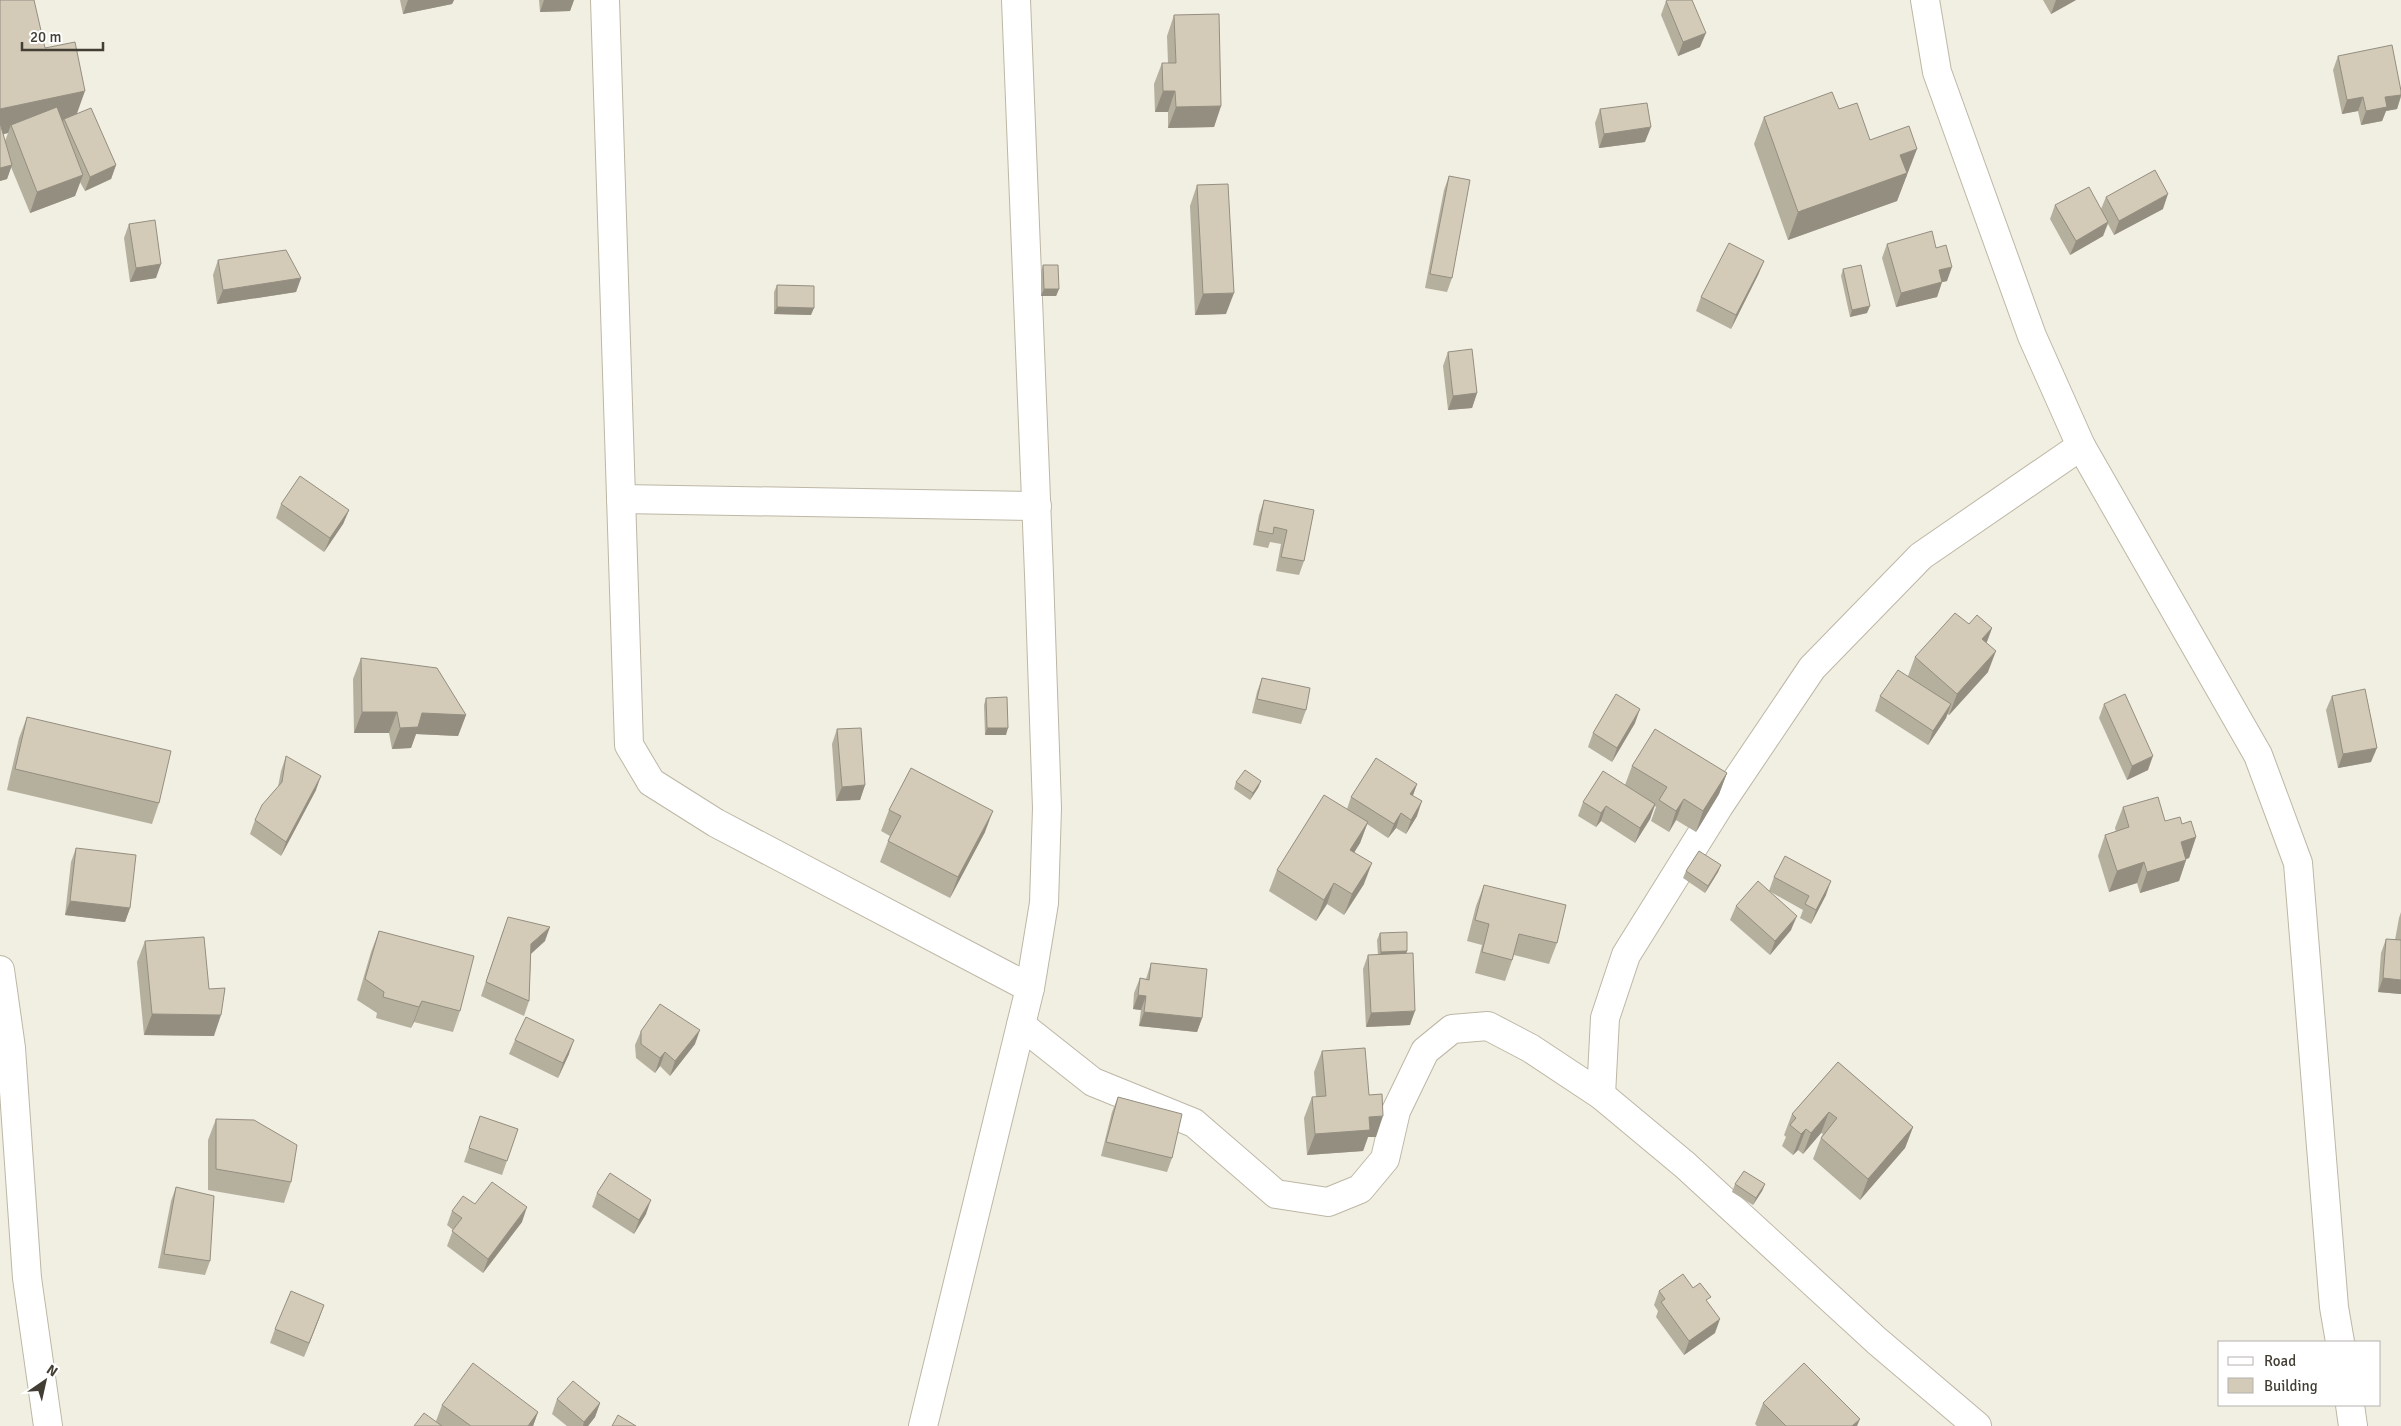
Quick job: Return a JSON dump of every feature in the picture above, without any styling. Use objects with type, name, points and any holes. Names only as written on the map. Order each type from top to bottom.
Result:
[{"type":"street","points":[[605,0],[629,745],[652,782],[716,823],[1030,988]]},
{"type":"street","points":[[923,1426],[1030,988],[1044,903],[1047,808],[1037,506],[1016,0]]},
{"type":"street","points":[[1925,0],[1937,72],[2032,336],[2081,446],[2258,755],[2298,863],[2334,1298],[2340,1341]]},
{"type":"street","points":[[1601,1094],[1605,1018],[1626,955],[1718,806],[1812,668],[1921,556],[2081,446]]},
{"type":"street","points":[[621,500],[1037,506]]},
{"type":"street","points":[[0,970],[11,1048],[10,1194],[27,1278],[48,1426]]},
{"type":"street","points":[[1021,1025],[1093,1082],[1194,1123],[1276,1194],[1328,1202],[1360,1189],[1385,1159],[1396,1111],[1425,1051],[1452,1029],[1488,1026],[1530,1048],[1601,1094],[1693,1171],[1877,1341],[1977,1426]]},
{"type":"street","points":[[2350,1406],[2353,1426]]},
{"type":"building","points":[[0,0],[34,0],[45,48],[75,42],[85,91],[0,109]]},
{"type":"building","points":[[1692,0],[1706,33],[1683,42],[1666,1]]},
{"type":"building","points":[[1219,14],[1221,106],[1176,107],[1175,91],[1163,91],[1162,63],[1176,63],[1174,15]]},
{"type":"building","points":[[2392,45],[2401,95],[2385,97],[2387,107],[2366,111],[2363,97],[2347,100],[2338,56]]},
{"type":"building","points":[[1832,92],[1839,109],[1857,103],[1870,140],[1909,126],[1917,149],[1900,155],[1907,173],[1798,212],[1764,117]]},
{"type":"building","points":[[1647,103],[1651,127],[1604,134],[1600,109]]},
{"type":"building","points":[[57,107],[83,175],[37,192],[11,125]]},
{"type":"building","points":[[91,108],[116,165],[90,177],[64,119]]},
{"type":"building","points":[[0,123],[12,165],[0,168]]},
{"type":"building","points":[[2155,170],[2168,194],[2119,221],[2106,197]]},
{"type":"building","points":[[1449,176],[1470,180],[1452,278],[1430,274]]},
{"type":"building","points":[[1228,184],[1234,293],[1203,294],[1197,185]]},
{"type":"building","points":[[2089,187],[2108,222],[2076,241],[2055,205]]},
{"type":"building","points":[[155,220],[161,264],[136,268],[129,224]]},
{"type":"building","points":[[1932,231],[1936,248],[1946,245],[1952,267],[1939,270],[1942,282],[1901,293],[1887,244]]},
{"type":"building","points":[[1729,243],[1764,261],[1736,315],[1701,297]]},
{"type":"building","points":[[286,250],[301,278],[223,290],[218,260]]},
{"type":"building","points":[[1043,265],[1058,265],[1059,289],[1044,289]]},
{"type":"building","points":[[1861,265],[1870,306],[1852,310],[1843,269]]},
{"type":"building","points":[[777,285],[814,286],[814,308],[777,307]]},
{"type":"building","points":[[1472,349],[1477,393],[1453,396],[1448,352]]},
{"type":"building","points":[[300,476],[349,510],[330,538],[281,504]]},
{"type":"building","points":[[1264,500],[1314,510],[1304,561],[1281,557],[1287,530],[1274,527],[1273,534],[1258,531]]},
{"type":"building","points":[[1955,613],[1969,624],[1977,615],[1992,628],[1982,639],[1996,651],[1957,694],[1915,657]]},
{"type":"building","points":[[361,658],[437,668],[466,715],[422,713],[418,727],[400,728],[397,712],[362,712]]},
{"type":"building","points":[[1898,670],[1951,704],[1933,731],[1880,696]]},
{"type":"building","points":[[1262,678],[1310,688],[1306,710],[1257,699]]},
{"type":"building","points":[[2365,689],[2377,748],[2343,754],[2332,696]]},
{"type":"building","points":[[1616,694],[1640,709],[1617,748],[1593,733]]},
{"type":"building","points":[[2125,694],[2153,756],[2132,766],[2104,704]]},
{"type":"building","points":[[1007,697],[1008,728],[987,728],[986,698]]},
{"type":"building","points":[[27,717],[171,751],[159,803],[15,769]]},
{"type":"building","points":[[861,728],[865,785],[842,787],[837,729]]},
{"type":"building","points":[[1655,729],[1727,773],[1703,811],[1684,799],[1676,811],[1659,800],[1667,787],[1632,766]]},
{"type":"building","points":[[286,756],[321,776],[286,842],[255,820],[262,805],[282,782]]},
{"type":"building","points":[[1376,758],[1417,784],[1410,794],[1422,801],[1411,820],[1401,813],[1394,824],[1351,797]]},
{"type":"building","points":[[911,768],[993,811],[958,877],[888,841],[901,816],[889,810]]},
{"type":"building","points":[[1245,770],[1261,781],[1253,793],[1236,782]]},
{"type":"building","points":[[1603,771],[1655,804],[1640,828],[1606,806],[1601,813],[1583,802]]},
{"type":"building","points":[[1324,795],[1368,822],[1350,850],[1372,863],[1352,894],[1334,883],[1324,900],[1277,870]]},
{"type":"building","points":[[2158,797],[2165,821],[2180,817],[2182,824],[2191,821],[2196,837],[2181,842],[2186,860],[2147,872],[2144,862],[2117,871],[2105,835],[2129,827],[2123,807]]},
{"type":"building","points":[[76,848],[136,855],[130,908],[70,901]]},
{"type":"building","points":[[1699,851],[1721,865],[1708,886],[1686,871]]},
{"type":"building","points":[[1785,856],[1831,881],[1816,910],[1805,904],[1809,896],[1774,877]]},
{"type":"building","points":[[1758,881],[1797,916],[1775,941],[1736,906]]},
{"type":"building","points":[[1484,885],[1566,905],[1557,943],[1519,934],[1512,960],[1482,952],[1489,924],[1475,920]]},
{"type":"building","points":[[508,917],[550,927],[531,944],[529,1001],[486,982]]},
{"type":"building","points":[[379,931],[474,956],[460,1011],[422,1001],[419,1007],[383,997],[384,992],[365,979]]},
{"type":"building","points":[[1407,932],[1407,951],[1381,952],[1380,933]]},
{"type":"building","points":[[204,937],[209,989],[225,988],[221,1015],[152,1014],[145,941]]},
{"type":"building","points":[[2386,939],[2401,940],[2401,980],[2383,978]]},
{"type":"building","points":[[1413,953],[1415,1011],[1371,1013],[1368,955]]},
{"type":"building","points":[[1151,963],[1207,969],[1202,1018],[1144,1012],[1146,996],[1138,995],[1140,978],[1149,980]]},
{"type":"building","points":[[660,1004],[700,1030],[675,1061],[665,1052],[660,1058],[641,1044],[641,1031]]},
{"type":"building","points":[[526,1017],[574,1040],[563,1063],[515,1040]]},
{"type":"building","points":[[1365,1048],[1369,1095],[1382,1094],[1383,1116],[1369,1117],[1370,1130],[1315,1134],[1312,1097],[1326,1096],[1322,1051]]},
{"type":"building","points":[[1838,1062],[1913,1127],[1868,1179],[1821,1138],[1837,1118],[1829,1112],[1811,1133],[1806,1129],[1801,1134],[1790,1125],[1796,1118],[1792,1114]]},
{"type":"building","points":[[1118,1097],[1182,1114],[1172,1158],[1106,1142]]},
{"type":"building","points":[[480,1116],[518,1129],[507,1161],[469,1148]]},
{"type":"building","points":[[216,1119],[254,1120],[297,1145],[291,1182],[216,1169]]},
{"type":"building","points":[[1744,1171],[1765,1184],[1756,1198],[1735,1184]]},
{"type":"building","points":[[610,1173],[651,1200],[639,1220],[597,1193]]},
{"type":"building","points":[[492,1182],[527,1207],[488,1259],[452,1231],[462,1218],[452,1211],[463,1196],[475,1204]]},
{"type":"building","points":[[176,1187],[214,1196],[210,1261],[164,1254]]},
{"type":"building","points":[[1683,1274],[1693,1288],[1700,1283],[1711,1297],[1706,1300],[1720,1319],[1689,1341],[1661,1302],[1665,1299],[1659,1291]]},
{"type":"building","points":[[291,1291],[324,1305],[309,1343],[275,1329]]},
{"type":"building","points":[[473,1363],[538,1412],[528,1426],[471,1426],[442,1405]]},
{"type":"building","points":[[1804,1363],[1860,1419],[1852,1426],[1786,1426],[1763,1403]]},
{"type":"building","points":[[573,1381],[600,1403],[584,1422],[557,1399]]},
{"type":"building","points":[[424,1413],[442,1426],[414,1426]]},
{"type":"building","points":[[618,1415],[636,1426],[612,1426]]}]
